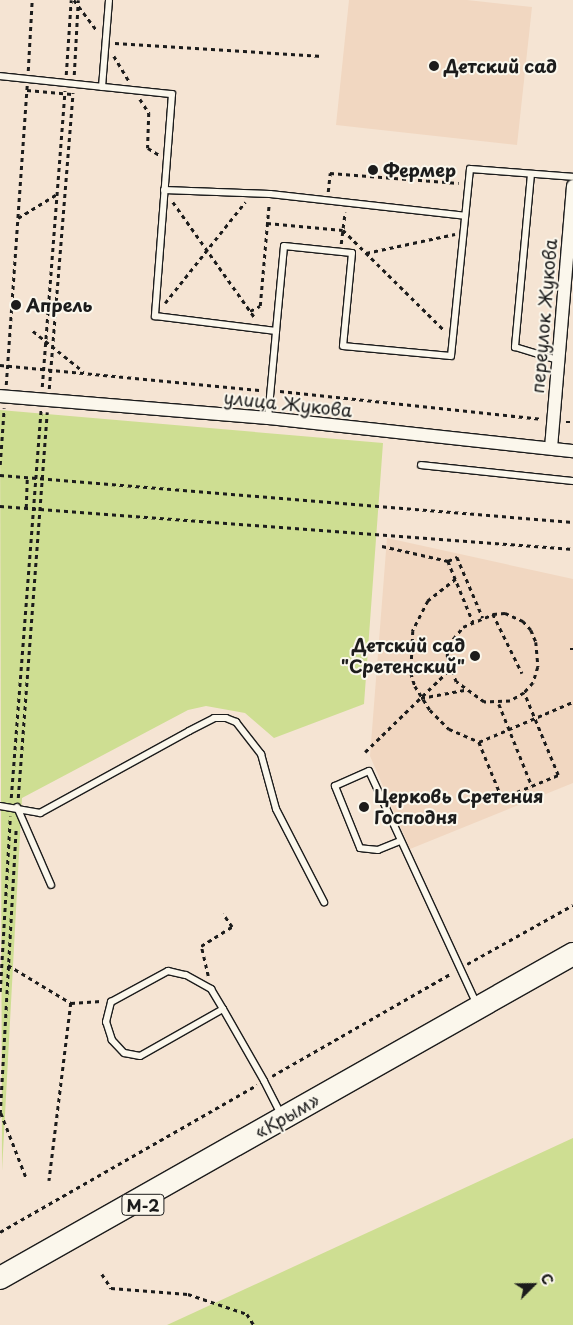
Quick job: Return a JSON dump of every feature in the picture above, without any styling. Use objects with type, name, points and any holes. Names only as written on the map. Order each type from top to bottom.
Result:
[{"type":"highway","name":"«Крым»","points":[[1,1279],[573,954]]},
{"type":"highway","name":"«Крым»","points":[[1,1279],[573,962]]},
{"type":"street","name":"переулок Жукова","points":[[551,448],[573,186]]},
{"type":"street","name":"улица Жукова","points":[[2,396],[268,418],[573,451]]},
{"type":"lane","points":[[102,87],[110,0]]},
{"type":"lane","points":[[0,76],[172,94],[155,316],[276,331]]},
{"type":"lane","points":[[268,418],[284,246],[352,253],[343,346],[451,356],[470,169],[573,177]]},
{"type":"lane","points":[[531,174],[515,346],[558,360]]},
{"type":"lane","points":[[164,190],[270,194],[465,216]]},
{"type":"lane","points":[[421,465],[573,480]]},
{"type":"lane","points":[[0,806],[40,813],[214,718],[226,718],[236,722],[261,754],[276,809],[324,902]]},
{"type":"lane","points":[[400,841],[378,850],[367,851],[360,848],[335,786],[369,771],[479,1008]]},
{"type":"lane","points":[[14,807],[51,885]]},
{"type":"lane","points":[[222,1009],[140,1056],[124,1053],[112,1040],[106,1022],[111,1002],[168,971],[186,975],[211,989],[283,1118]]},
{"type":"path","points":[[0,466],[2,396],[7,365],[32,0]]},
{"type":"path","points":[[26,1177],[0,1112],[14,807],[41,509],[44,369],[71,0]]},
{"type":"path","points":[[0,992],[37,478],[44,400],[51,370],[74,84],[78,0]]},
{"type":"path","points":[[106,42],[323,56]]},
{"type":"path","points":[[327,201],[330,173],[469,184]]},
{"type":"path","points":[[164,190],[263,330]]},
{"type":"path","points":[[18,219],[57,194]]},
{"type":"path","points":[[155,316],[252,194]]},
{"type":"path","points":[[250,311],[260,306],[270,194]]},
{"type":"path","points":[[340,252],[345,203]]},
{"type":"path","points":[[267,222],[343,230],[452,339]]},
{"type":"path","points":[[366,253],[463,233]]},
{"type":"path","points":[[33,331],[85,373]]},
{"type":"path","points":[[0,365],[270,390],[573,422]]},
{"type":"path","points":[[0,475],[573,522]]},
{"type":"path","points":[[26,508],[27,477]]},
{"type":"path","points":[[0,506],[573,549]]},
{"type":"path","points":[[382,546],[448,561],[457,557],[483,618]]},
{"type":"path","points":[[448,561],[473,622]]},
{"type":"path","points":[[456,579],[428,601],[413,631],[410,660],[421,698],[449,729],[479,742],[502,798],[558,775],[524,694]]},
{"type":"path","points":[[504,613],[523,621],[536,642],[538,667],[533,684],[524,694],[498,703],[484,702],[464,690],[456,682],[450,670],[448,645],[454,634],[473,622],[493,614],[504,613]]},
{"type":"path","points":[[493,614],[522,674]]},
{"type":"path","points":[[365,752],[450,670]]},
{"type":"path","points":[[421,698],[464,690]]},
{"type":"path","points":[[479,742],[573,702]]},
{"type":"path","points":[[498,703],[532,786]]},
{"type":"path","points":[[0,1232],[573,905]]},
{"type":"path","points":[[211,989],[201,946],[232,927],[223,914]]},
{"type":"path","points":[[8,965],[71,1003],[90,1000],[111,1002]]},
{"type":"path","points":[[49,1181],[71,1003]]},
{"type":"path","points":[[102,1274],[111,1288],[188,1294],[247,1314],[254,1325]]},
{"type":"shaded area","name":"Детский сад","points":[[349,0],[467,0],[532,7],[517,145],[336,125]]},
{"type":"shaded area","name":"Детский сад \"Сретенский\"","points":[[387,538],[573,579],[573,783],[410,849],[370,756]]},
{"type":"green space","points":[[0,410],[383,443],[364,704],[274,738],[245,713],[206,706],[188,710],[22,798],[2,1171]]},
{"type":"green space","points":[[573,1138],[573,1325],[167,1325]]},
{"type":"place","name":"Детский сад","points":[[434,66]]},
{"type":"place","name":"Фермер","points":[[373,170]]},
{"type":"place","name":"Апрель","points":[[16,305]]},
{"type":"place","name":"Детский сад \"Сретенский\"","points":[[475,656]]},
{"type":"place","name":"Церковь Сретения Господня","points":[[364,807]]}]
